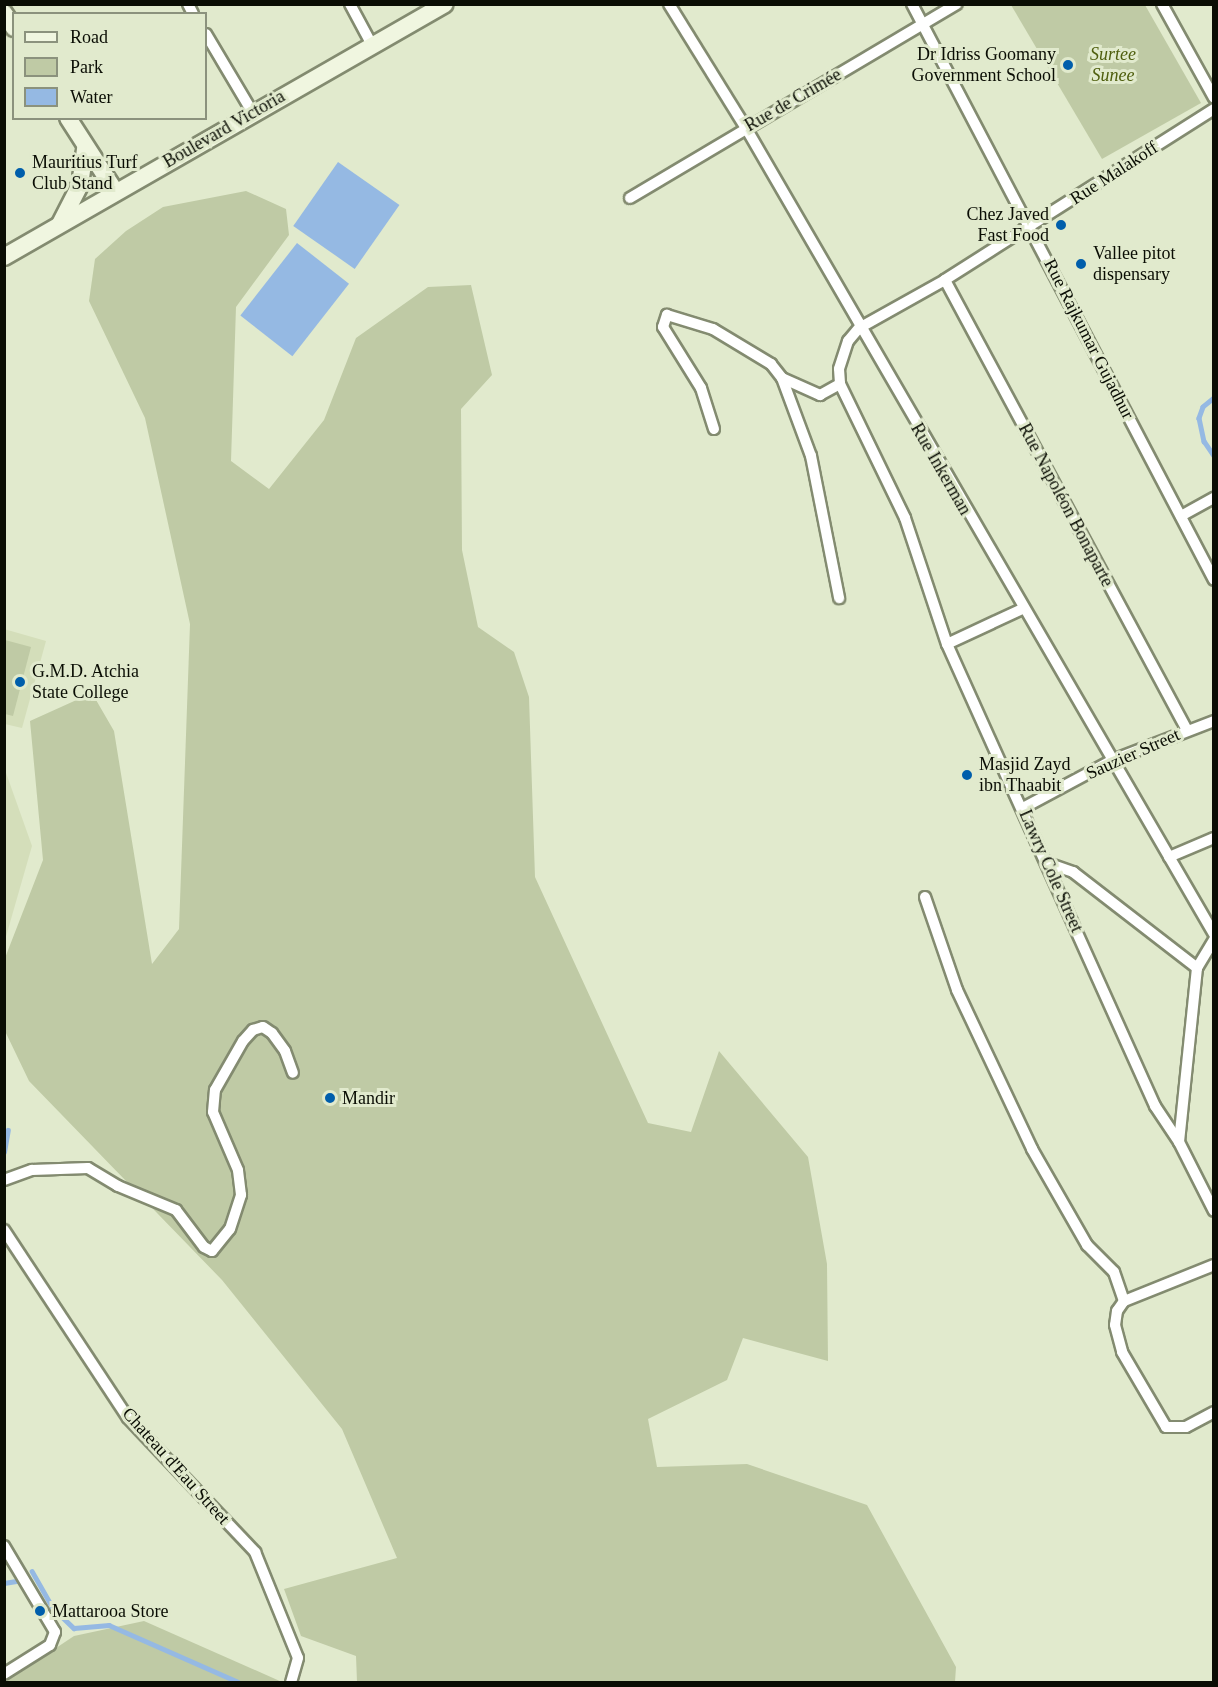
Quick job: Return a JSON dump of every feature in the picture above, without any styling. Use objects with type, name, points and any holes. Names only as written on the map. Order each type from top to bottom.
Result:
[{"type":"main road","name":"Boulevard Victoria","points":[[4,257],[115,191],[445,4]]},
{"type":"main road","points":[[69,120],[115,191]]},
{"type":"main road","points":[[60,225],[80,185],[86,148]]},
{"type":"street","points":[[350,4],[372,45]]},
{"type":"street","name":"Rue Inkerman","points":[[669,4],[746,128],[1022,609],[1214,934]]},
{"type":"street","name":"Rue Rajkumar Gujadhur","points":[[912,4],[1214,580]]},
{"type":"street","name":"Rue de Crimée","points":[[630,198],[957,4]]},
{"type":"street","points":[[1162,4],[1214,98]]},
{"type":"street","points":[[207,36],[254,113]]},
{"type":"street","name":"Rue Malakoff","points":[[859,328],[945,280],[1214,109]]},
{"type":"street","name":"Rue Napoléon Bonaparte","points":[[945,280],[1187,730]]},
{"type":"street","points":[[714,429],[701,388],[663,327],[667,315],[713,329],[771,364],[782,378],[811,456],[839,598]]},
{"type":"street","points":[[782,378],[820,395],[840,384],[842,357],[859,328]]},
{"type":"street","name":"Lawry Cole Street","points":[[840,384],[904,518],[947,644],[1023,808],[1155,1106],[1179,1142],[1214,1211]]},
{"type":"street","points":[[1181,516],[1214,498]]},
{"type":"street","points":[[947,644],[1022,609]]},
{"type":"street","name":"Sauzier Street","points":[[1023,808],[1113,760],[1214,721]]},
{"type":"street","points":[[1169,857],[1214,838]]},
{"type":"street","points":[[1047,863],[1073,872],[1197,968]]},
{"type":"street","points":[[926,897],[957,990],[1032,1149],[1087,1245],[1114,1272],[1124,1301]]},
{"type":"street","points":[[1179,1142],[1197,968],[1214,940]]},
{"type":"street","points":[[4,1180],[32,1170],[88,1168],[118,1186],[176,1210],[204,1247],[212,1251],[230,1229],[241,1195],[238,1170],[213,1112],[216,1090],[243,1041],[252,1030],[263,1027],[285,1051],[293,1073]]},
{"type":"street","name":"Chateau d'Eau Street","points":[[4,1230],[128,1418],[255,1552],[298,1658],[291,1683]]},
{"type":"street","points":[[1214,1265],[1124,1301],[1117,1311],[1115,1325],[1122,1352],[1166,1426],[1186,1427],[1214,1412]]},
{"type":"street","points":[[4,1546],[55,1632],[50,1645],[4,1674]]},
{"type":"shaded area","name":"G.M.D. Atchia State College","points":[[4,629],[46,641],[22,728],[5,724]]},
{"type":"shaded area","points":[[5,770],[32,846],[4,940]]},
{"type":"green space","name":"Surtee Sunee","points":[[1011,5],[1145,5],[1201,103],[1102,159]]},
{"type":"green space","points":[[246,191],[286,209],[289,235],[236,307],[231,461],[269,489],[324,420],[356,338],[428,287],[471,285],[492,375],[461,409],[462,550],[478,627],[514,652],[529,697],[535,877],[648,1123],[691,1132],[719,1051],[808,1157],[827,1264],[828,1361],[743,1338],[727,1380],[648,1419],[657,1467],[747,1464],[867,1505],[956,1667],[955,1682],[357,1682],[356,1656],[301,1636],[284,1589],[397,1558],[342,1429],[222,1280],[29,1081],[5,1031],[5,958],[43,860],[30,721],[92,693],[114,731],[152,964],[179,929],[190,624],[145,418],[89,301],[95,259],[126,231],[163,207]]},
{"type":"green space","points":[[5,640],[31,647],[13,716],[5,714]]},
{"type":"green space","points":[[144,1621],[282,1682],[5,1682],[74,1636]]},
{"type":"water","points":[[338,162],[399,205],[355,269],[293,226]]},
{"type":"water","points":[[297,243],[349,284],[292,356],[240,315]]},
{"type":"waterway","points":[[1214,398],[1203,407],[1199,418],[1204,441],[1214,456]]},
{"type":"waterway","points":[[4,1152],[8,1130]]},
{"type":"waterway","points":[[32,1571],[53,1608],[74,1628],[109,1625],[238,1682]]},
{"type":"waterway","points":[[4,1583],[16,1581]]},
{"type":"place","name":"Dr Idriss Goomany Government School","points":[[1068,65]]},
{"type":"place","name":"Mauritius Turf Club Stand","points":[[20,173]]},
{"type":"place","name":"Chez Javed Fast Food","points":[[1061,225]]},
{"type":"place","name":"Vallee pitot dispensary","points":[[1081,264]]},
{"type":"place","name":"G.M.D. Atchia State College","points":[[20,682]]},
{"type":"place","name":"Masjid Zayd ibn Thaabit","points":[[967,775]]},
{"type":"place","name":"Mandir","points":[[330,1098]]},
{"type":"place","name":"Mattarooa Store","points":[[40,1611]]}]
